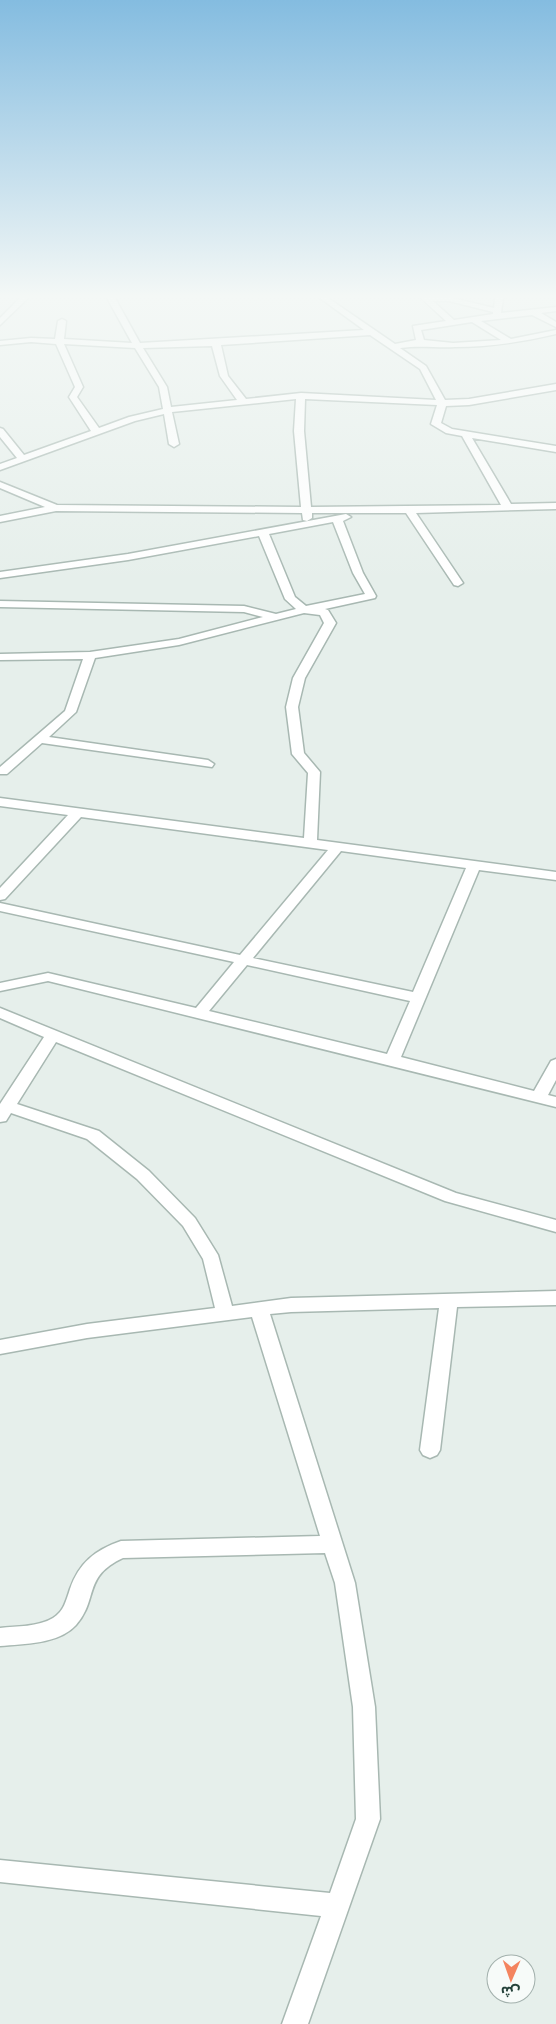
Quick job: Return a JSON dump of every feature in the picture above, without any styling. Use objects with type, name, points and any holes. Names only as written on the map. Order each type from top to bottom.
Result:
[{"type":"street","points":[[76,392],[73,397],[96,431]]},
{"type":"street","points":[[164,392],[174,444]]},
{"type":"street","points":[[236,392],[242,400]]},
{"type":"street","points":[[436,392],[442,403],[436,424],[449,432],[556,449]]},
{"type":"street","points":[[0,467],[96,431],[167,411],[242,400],[300,396],[442,403],[469,402],[524,392]]},
{"type":"street","points":[[300,396],[300,431],[307,525]]},
{"type":"street","points":[[0,431],[22,458]]},
{"type":"street","points":[[466,435],[508,508]]},
{"type":"street","points":[[0,485],[56,508]]},
{"type":"street","points":[[0,519],[56,508],[376,511],[556,506]]},
{"type":"street","points":[[409,510],[458,583]]},
{"type":"street","points":[[0,575],[128,557],[376,511]]},
{"type":"street","points":[[0,657],[90,655],[178,642],[304,610],[371,596],[358,573],[337,519]]},
{"type":"street","points":[[263,533],[290,599],[304,610],[324,612],[330,623],[299,678],[292,707],[298,754],[314,772],[310,844]]},
{"type":"street","points":[[0,604],[244,609],[276,617]]},
{"type":"street","points":[[1,771],[70,712],[90,655]]},
{"type":"street","points":[[40,739],[208,764]]},
{"type":"street","points":[[0,802],[556,876]]},
{"type":"street","points":[[0,896],[77,813]]},
{"type":"street","points":[[200,1014],[337,848]]},
{"type":"street","points":[[392,1060],[474,866]]},
{"type":"street","points":[[0,907],[418,998]]},
{"type":"street","points":[[0,987],[48,977],[392,1060],[556,1102]]},
{"type":"street","points":[[0,1013],[451,1198],[556,1226]]},
{"type":"street","points":[[53,1035],[3,1112],[93,1135],[143,1175],[189,1222],[212,1259],[225,1313]]},
{"type":"street","points":[[539,1098],[556,1064]]},
{"type":"street","points":[[0,1347],[87,1332],[291,1305],[556,1298]]},
{"type":"street","points":[[430,1450],[450,1300]]},
{"type":"street","points":[[259,1309],[344,1583],[364,1707],[368,1819],[295,2024]]},
{"type":"street","points":[[0,1637],[33,1634],[61,1625],[73,1613],[80,1584],[91,1567],[109,1554],[121,1550],[332,1544]]},
{"type":"street","points":[[0,1871],[337,1906]]}]
